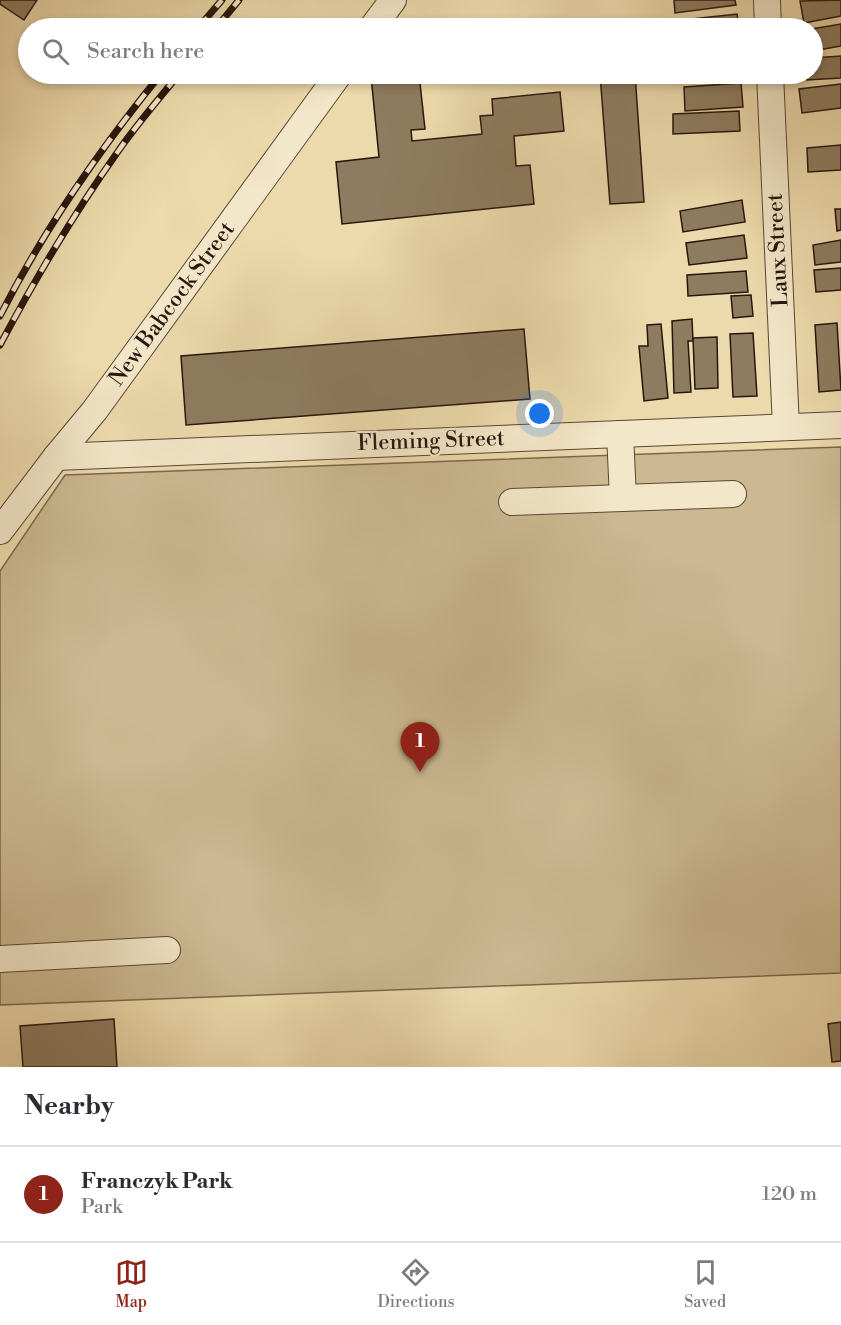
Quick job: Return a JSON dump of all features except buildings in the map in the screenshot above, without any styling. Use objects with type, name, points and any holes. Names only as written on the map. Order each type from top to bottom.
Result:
[{"type":"street","points":[[380,18],[393,0]]},
{"type":"street","points":[[767,0],[768,18]]},
{"type":"street","name":"New Babcock Street","points":[[0,531],[95,410],[332,84]]},
{"type":"street","name":"Laux Street","points":[[770,84],[786,427]]},
{"type":"street","name":"Fleming Street","points":[[56,457],[841,425]]},
{"type":"street","points":[[620,434],[623,498]]},
{"type":"street","points":[[512,501],[733,494]]},
{"type":"street","points":[[0,959],[167,950]]},
{"type":"shaded area","points":[[841,447],[841,973],[0,1005],[0,571],[65,475]]},
{"type":"railway","points":[[207,18],[222,0]]},
{"type":"railway","points":[[224,18],[239,0]]},
{"type":"railway","points":[[0,316],[35,252],[74,190],[153,84]]},
{"type":"railway","points":[[0,345],[87,197],[126,140],[171,84]]},
{"type":"place","name":"Franczyk Park","points":[[420,772]]}]
